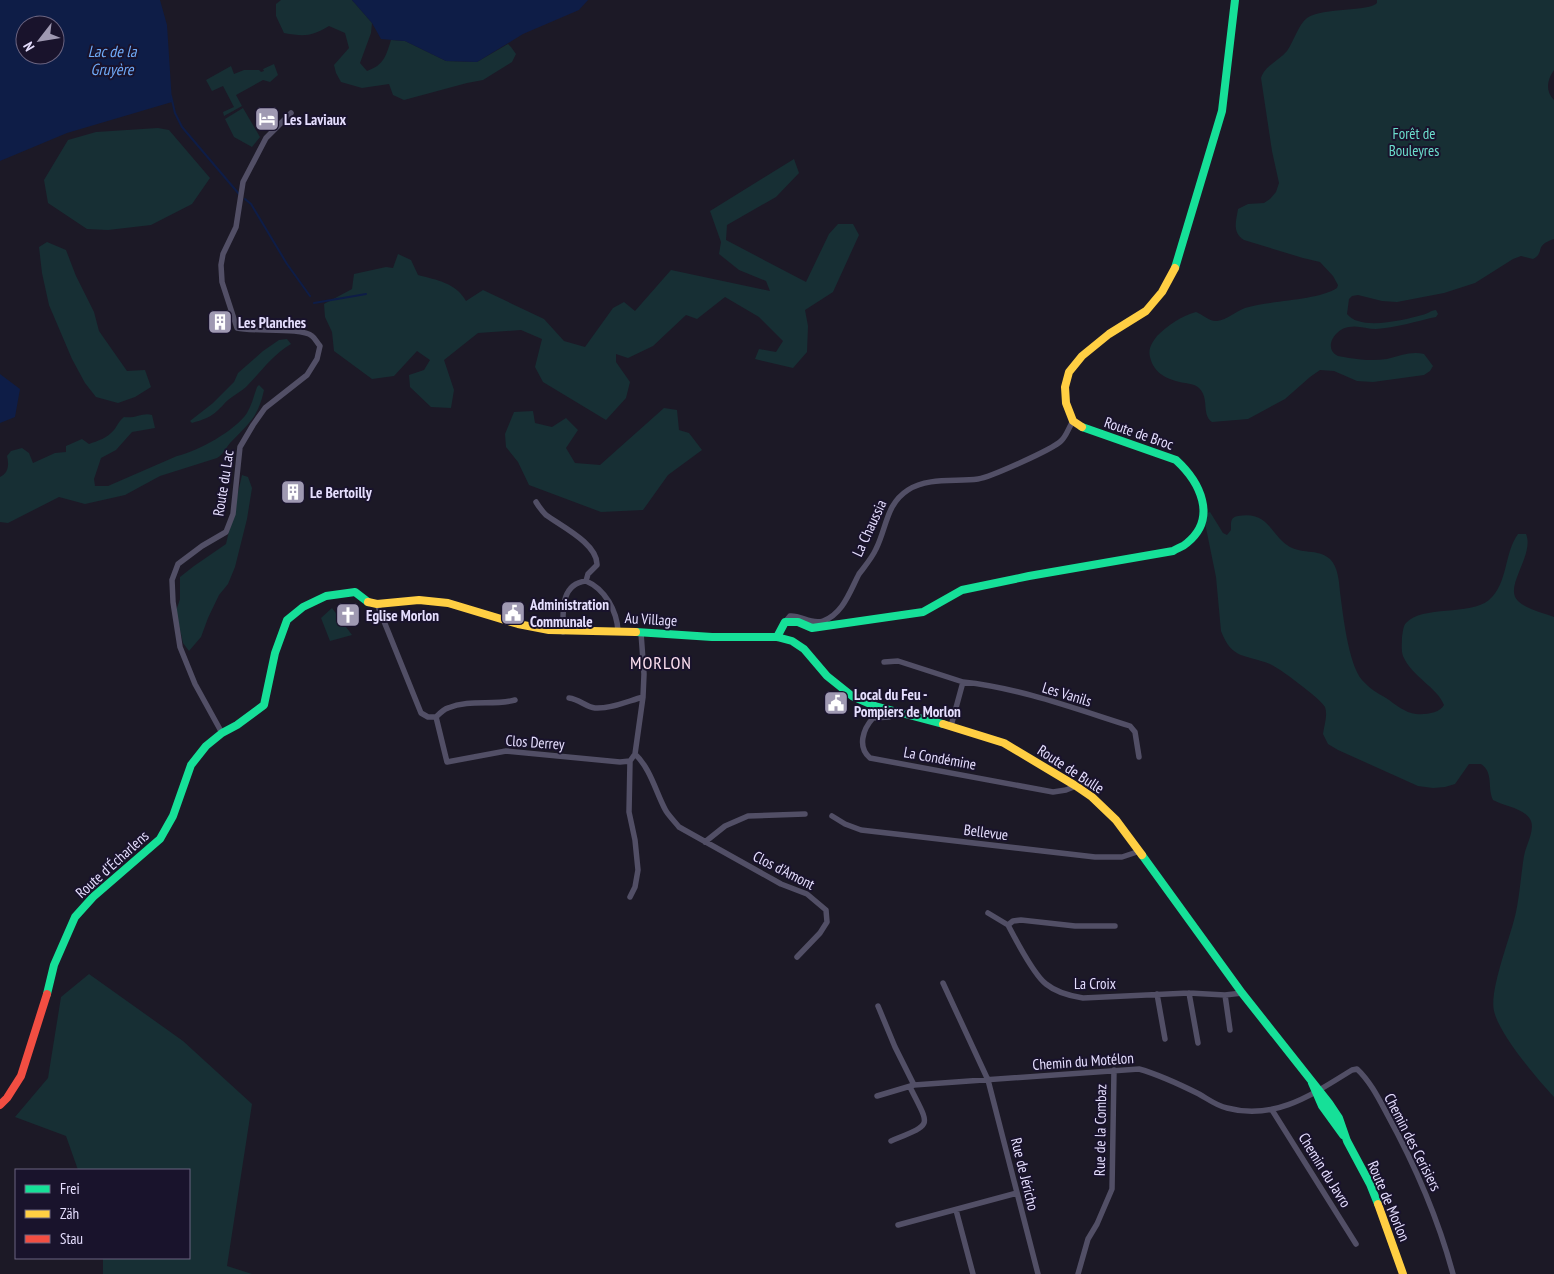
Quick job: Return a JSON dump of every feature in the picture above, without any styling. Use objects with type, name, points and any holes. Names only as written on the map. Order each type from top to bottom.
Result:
[{"type":"street","points":[[1073,421],[1066,403],[1065,387],[1069,372],[1082,356],[1110,334],[1146,310],[1162,292],[1177,264],[1222,111],[1235,0]]},
{"type":"street","name":"Route du Lac","points":[[222,733],[195,684],[180,647],[173,602],[172,580],[178,564],[202,546],[226,532],[233,514],[240,447],[252,425],[265,408],[306,375],[317,359],[320,346],[312,335],[298,331],[246,330],[237,328],[222,282],[221,265],[236,226],[243,182],[266,138],[291,112]]},
{"type":"street","name":"Route de Broc","points":[[784,622],[798,622],[812,628],[923,612],[962,590],[1029,576],[1173,551],[1186,543],[1199,526],[1204,503],[1200,487],[1187,469],[1176,460],[1086,429],[1073,421]]},
{"type":"street","name":"La Chaussia","points":[[784,622],[790,616],[811,621],[822,621],[836,612],[845,602],[876,550],[894,502],[907,490],[930,483],[981,478],[1032,457],[1062,441],[1073,421]]},
{"type":"street","points":[[536,502],[544,513],[580,538],[595,554],[597,565],[588,574],[586,581]]},
{"type":"street","points":[[563,632],[566,594],[573,585],[586,581],[599,589],[608,599],[618,622],[618,631]]},
{"type":"street","name":"Route d'Écharlens","points":[[0,1105],[7,1098],[20,1076],[45,1000],[54,965],[74,917],[93,897],[160,839],[173,816],[191,765],[206,746],[264,705],[275,653],[287,620],[304,607],[326,596],[355,592],[370,603],[377,604]]},
{"type":"street","name":"Au Village","points":[[377,604],[432,600],[518,624],[563,632],[618,631],[712,637],[776,637]]},
{"type":"street","points":[[377,604],[422,712],[428,717],[436,717],[448,708],[480,702],[506,703],[515,700]]},
{"type":"street","points":[[776,637],[784,622]]},
{"type":"street","points":[[630,897],[635,887],[638,870],[636,840],[629,812],[630,761],[635,754],[643,697],[644,674],[641,632]]},
{"type":"street","name":"Route de Bulle","points":[[776,637],[792,641],[804,648],[828,676],[852,696],[875,706],[951,726],[1004,743],[1092,797],[1116,820],[1140,851],[1271,1030]]},
{"type":"street","name":"Les Vanils","points":[[884,662],[898,660],[963,682],[986,684],[1043,699],[1130,726],[1135,732],[1139,758]]},
{"type":"street","points":[[951,726],[963,682]]},
{"type":"street","points":[[569,698],[576,699],[594,708],[643,697]]},
{"type":"street","name":"La Condémine","points":[[899,712],[889,718],[873,718],[865,726],[862,741],[864,753],[870,758],[1053,792],[1076,786]]},
{"type":"street","name":"Clos Derrey","points":[[436,717],[447,762],[506,750],[620,762],[630,761]]},
{"type":"street","name":"Clos d'Amont","points":[[635,754],[640,758],[650,776],[667,812],[679,827],[781,884],[807,894],[826,910],[827,922],[820,933],[797,957]]},
{"type":"street","points":[[705,842],[725,826],[748,816],[805,814]]},
{"type":"street","name":"Bellevue","points":[[832,816],[861,830],[1095,857],[1122,857],[1140,851]]},
{"type":"street","name":"La Croix","points":[[988,913],[1008,925],[1026,957],[1045,984],[1067,995],[1083,998],[1188,993],[1225,995],[1242,992]]},
{"type":"street","points":[[1008,925],[1013,921],[1022,920],[1075,926],[1115,926]]},
{"type":"street","name":"Rue de Jéricho","points":[[943,983],[988,1080],[1038,1274]]},
{"type":"street","points":[[1188,993],[1198,1043]]},
{"type":"street","points":[[1157,994],[1165,1039]]},
{"type":"street","points":[[1225,995],[1230,1030]]},
{"type":"street","points":[[878,1006],[926,1118],[925,1124],[921,1129],[891,1142]]},
{"type":"street","name":"Route de Morlon","points":[[1271,1030],[1310,1078],[1339,1118],[1347,1141],[1370,1184],[1384,1217],[1403,1274]]},
{"type":"street","name":"Chemin du Motélon","points":[[988,1080],[1139,1069],[1162,1076],[1226,1108],[1250,1110],[1272,1110],[1294,1103],[1318,1091]]},
{"type":"street","name":"Chemin des Cerisiers","points":[[1318,1091],[1352,1070],[1357,1069],[1362,1074],[1396,1130],[1419,1178],[1446,1248],[1453,1274]]},
{"type":"street","name":"Rue de la Combaz","points":[[1078,1274],[1088,1238],[1097,1224],[1112,1189],[1114,1070]]},
{"type":"street","points":[[877,1096],[912,1086],[988,1080]]},
{"type":"street","name":"Chemin du Javro","points":[[1272,1110],[1356,1244]]},
{"type":"street","points":[[898,1225],[1017,1193]]},
{"type":"street","points":[[956,1210],[973,1274]]},
{"type":"green space","points":[[281,0],[352,0],[372,23],[371,33],[360,63],[367,71],[381,63],[388,51],[391,40],[405,41],[446,61],[477,62],[508,44],[516,54],[512,62],[483,80],[404,100],[393,95],[389,84],[362,88],[341,82],[334,65],[349,48],[345,33],[329,26],[308,35],[284,33],[276,16],[276,4]]},
{"type":"green space","name":"Forêt de Bouleyres","points":[[1377,0],[1554,0],[1554,70],[1548,89],[1554,100],[1554,239],[1544,244],[1539,254],[1533,259],[1521,256],[1513,259],[1475,283],[1444,293],[1397,302],[1382,301],[1358,295],[1352,296],[1349,299],[1347,314],[1353,319],[1362,322],[1383,323],[1436,310],[1438,314],[1436,317],[1398,326],[1376,329],[1356,326],[1344,328],[1336,335],[1331,344],[1333,352],[1338,356],[1359,359],[1382,360],[1410,353],[1424,354],[1433,366],[1424,375],[1373,382],[1357,381],[1334,371],[1320,370],[1285,399],[1248,419],[1212,422],[1207,415],[1204,397],[1199,388],[1168,378],[1158,372],[1150,357],[1151,346],[1157,336],[1170,325],[1180,318],[1196,312],[1217,321],[1255,305],[1306,298],[1337,288],[1338,285],[1333,276],[1320,262],[1244,240],[1236,230],[1236,218],[1238,209],[1248,204],[1264,203],[1270,199],[1276,192],[1279,183],[1261,78],[1263,74],[1269,66],[1287,51],[1301,25],[1307,18],[1324,12],[1365,8],[1377,3]]},
{"type":"green space","points":[[274,64],[278,75],[270,82],[263,80],[236,95],[242,106],[224,116],[223,112],[234,107],[223,86],[212,91],[206,80],[231,66],[234,74],[244,70],[259,70],[261,72],[264,71],[263,69]]},
{"type":"green space","points":[[243,108],[260,137],[252,147],[234,137],[225,119]]},
{"type":"green space","points":[[158,128],[169,130],[210,178],[192,204],[151,225],[108,230],[87,229],[48,203],[44,180],[68,140],[96,132]]},
{"type":"green space","points":[[794,159],[799,173],[776,197],[727,225],[726,240],[806,282],[829,234],[838,224],[853,224],[859,235],[833,292],[805,310],[808,326],[807,352],[793,368],[755,359],[759,349],[776,352],[783,341],[759,317],[725,297],[697,319],[686,315],[653,346],[628,358],[616,354],[616,362],[630,382],[626,398],[606,420],[543,382],[535,367],[542,339],[521,330],[478,333],[444,360],[454,390],[451,408],[431,407],[410,387],[409,375],[424,370],[430,360],[417,351],[394,376],[372,379],[334,351],[332,332],[325,317],[324,304],[352,289],[354,274],[386,267],[393,268],[398,254],[411,260],[418,275],[451,286],[466,301],[483,290],[544,319],[564,341],[585,347],[613,308],[624,302],[635,311],[671,270],[770,291],[766,281],[739,270],[719,254],[721,242],[710,211]]},
{"type":"green space","points":[[47,242],[66,250],[76,276],[94,312],[99,331],[127,371],[145,370],[151,387],[135,397],[118,403],[96,397],[85,383],[72,359],[49,305],[39,247]]},
{"type":"green space","points":[[287,339],[291,344],[272,359],[246,387],[210,416],[192,423],[190,421],[213,403],[234,382],[238,373],[263,351],[279,340]]},
{"type":"green space","points":[[259,385],[264,390],[262,400],[255,414],[217,458],[160,476],[125,495],[85,504],[59,497],[8,523],[0,522],[0,477],[7,471],[7,456],[11,451],[22,448],[29,453],[33,463],[55,453],[66,452],[66,446],[82,439],[89,444],[102,439],[111,433],[124,417],[152,415],[155,428],[132,432],[116,450],[101,458],[94,479],[95,486],[108,486],[195,450],[234,427],[247,413]]},
{"type":"green space","points":[[664,408],[677,410],[679,430],[689,433],[702,450],[668,475],[643,510],[601,512],[529,485],[518,462],[506,447],[505,434],[514,412],[533,411],[535,423],[552,427],[566,418],[578,430],[566,448],[575,463],[600,465]]},
{"type":"green space","points":[[242,475],[248,477],[252,488],[247,519],[235,567],[228,584],[219,595],[201,637],[189,651],[183,643],[176,611],[180,599],[180,577],[226,544]]},
{"type":"green space","points":[[1210,512],[1223,533],[1227,535],[1231,530],[1234,518],[1248,515],[1262,520],[1281,540],[1292,548],[1320,554],[1330,559],[1338,574],[1347,638],[1357,672],[1362,680],[1373,690],[1404,710],[1416,714],[1432,713],[1444,705],[1436,693],[1412,670],[1403,656],[1402,637],[1405,624],[1413,617],[1423,614],[1470,608],[1481,605],[1489,600],[1500,586],[1510,550],[1518,534],[1526,534],[1528,542],[1516,579],[1514,595],[1525,606],[1554,617],[1554,1097],[1529,1068],[1503,1032],[1497,1021],[1493,1002],[1497,977],[1519,898],[1524,856],[1532,827],[1530,819],[1523,812],[1493,800],[1488,772],[1481,764],[1469,764],[1455,784],[1433,788],[1418,786],[1328,744],[1323,734],[1326,714],[1322,703],[1270,664],[1235,652],[1225,640],[1221,631],[1216,577],[1205,523],[1207,513]]},
{"type":"green space","points":[[332,608],[352,635],[330,641],[321,618]]},
{"type":"green space","points":[[89,974],[183,1041],[252,1104],[227,1266],[252,1274],[103,1274],[103,1259],[190,1259],[190,1169],[78,1169],[66,1136],[15,1117],[48,1078],[61,997]]},
{"type":"water","name":"Lac de la Gruyère","points":[[0,0],[160,0],[167,25],[172,102],[67,133],[0,161]]},
{"type":"water","points":[[352,0],[588,0],[579,10],[523,34],[477,62],[446,61],[405,41],[381,39],[372,23]]},
{"type":"water","points":[[0,374],[20,389],[15,417],[0,423]]},
{"type":"waterway","points":[[171,96],[175,113],[182,127],[239,194]]},
{"type":"waterway","points":[[245,199],[251,204],[287,264],[310,296]]},
{"type":"waterway","points":[[314,303],[366,294]]},
{"type":"traffic: fast","points":[[1175,268],[1222,111],[1235,0]]},
{"type":"traffic: fast","points":[[777,637],[785,622],[798,622],[812,628],[923,612],[962,590],[1029,576],[1173,551],[1184,546],[1202,523],[1203,512],[1202,500],[1198,489],[1185,469],[1176,460],[1082,427]]},
{"type":"traffic: fast","points":[[47,994],[54,965],[75,917],[93,897],[160,839],[173,816],[191,765],[206,746],[264,705],[275,653],[287,620],[303,607],[326,596],[355,592],[368,602]]},
{"type":"traffic: fast","points":[[636,632],[712,637],[777,637],[792,641],[804,649],[827,676],[852,696],[875,706],[943,724]]},
{"type":"traffic: fast","points":[[1142,855],[1242,993],[1329,1103],[1339,1118],[1347,1141],[1370,1184],[1378,1204]]},
{"type":"traffic: fast","points":[[1312,1083],[1322,1106],[1343,1135]]},
{"type":"traffic: slow","points":[[1082,427],[1073,421],[1066,403],[1065,387],[1069,372],[1082,356],[1109,334],[1146,311],[1162,292],[1175,268]]},
{"type":"traffic: slow","points":[[368,602],[377,604],[419,600],[448,603],[518,624],[549,630],[636,632]]},
{"type":"traffic: slow","points":[[943,724],[1004,743],[1076,786],[1092,797],[1116,820],[1142,855]]},
{"type":"traffic: slow","points":[[1378,1204],[1403,1274]]},
{"type":"traffic: jam","points":[[0,1105],[7,1098],[21,1076],[47,994]]},
{"type":"place","name":"Les Laviaux","points":[[267,119]]},
{"type":"place","name":"Les Planches","points":[[220,322]]},
{"type":"place","name":"Le Bertoilly","points":[[293,492]]},
{"type":"place","name":"Administration Communale","points":[[513,613]]},
{"type":"place","name":"Eglise Morlon","points":[[348,615]]},
{"type":"place","name":"Local du Feu - Pompiers de Morlon","points":[[836,703]]},
{"type":"district","name":"MORLON","points":[[661,662]]}]
